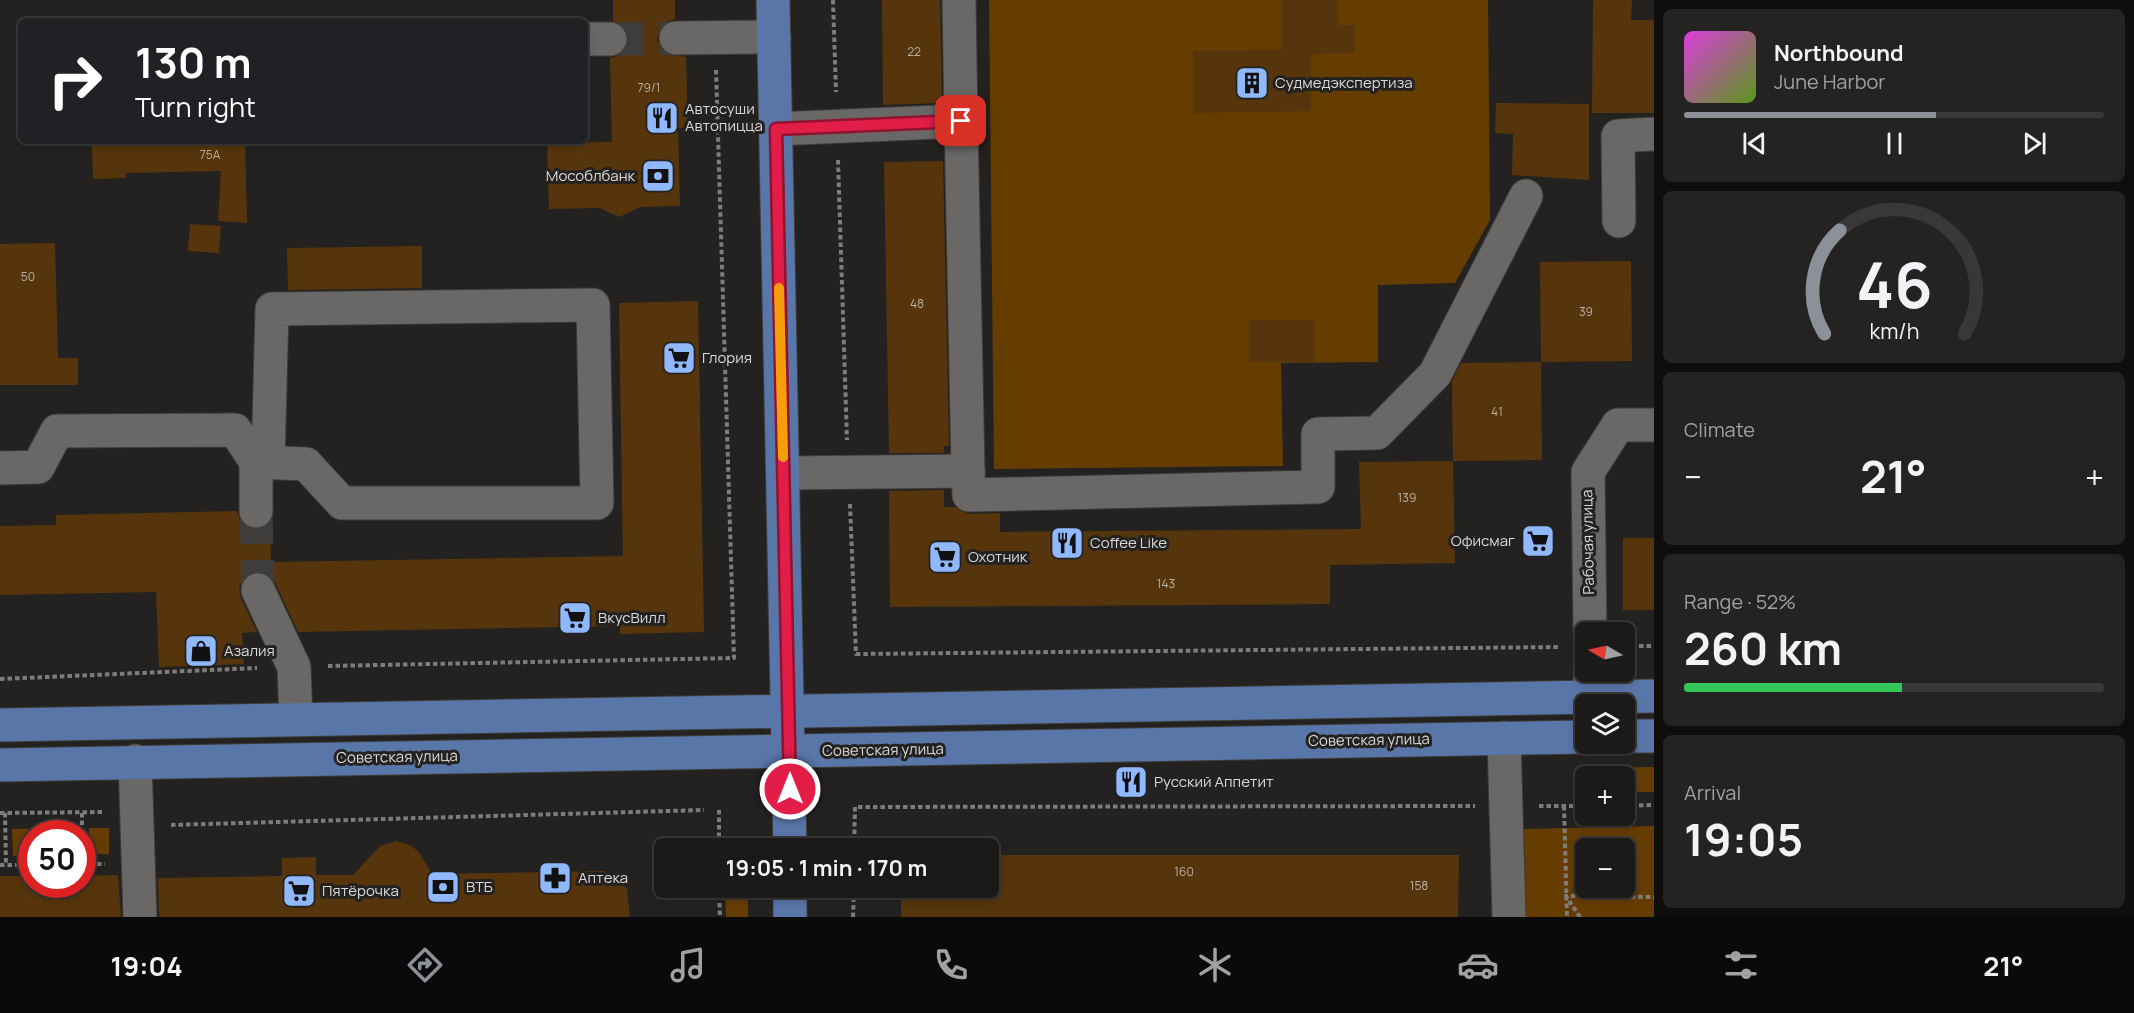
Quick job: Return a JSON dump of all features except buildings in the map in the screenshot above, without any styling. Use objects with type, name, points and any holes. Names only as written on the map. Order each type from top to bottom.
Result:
[{"type":"main road","points":[[773,0],[790,838]]},
{"type":"main road","points":[[0,725],[789,711],[1590,685],[1654,696]]},
{"type":"main road","points":[[1635,736],[1654,736]]},
{"type":"main road","name":"Советская улица","points":[[0,765],[1575,737]]},
{"type":"main road","points":[[790,898],[790,917]]},
{"type":"street","points":[[959,0],[969,495],[1318,487],[1318,434],[1377,433],[1435,374],[1526,196]]},
{"type":"street","points":[[676,38],[774,37]]},
{"type":"street","points":[[776,129],[961,121]]},
{"type":"street","points":[[1619,220],[1618,136],[1654,134]]},
{"type":"street","points":[[0,468],[38,467],[57,431],[235,430],[262,462],[306,464],[342,503],[597,503],[593,305],[272,309],[262,462],[256,511]]},
{"type":"street","name":"Рабочая улица","points":[[1577,622],[1588,472],[1618,425],[1654,425]]},
{"type":"street","points":[[784,472],[968,471]]},
{"type":"street","points":[[258,590],[294,667],[296,719]]},
{"type":"street","points":[[1504,738],[1509,917]]},
{"type":"street","points":[[135,761],[140,917]]},
{"type":"path","points":[[833,0],[856,654],[1575,640]]},
{"type":"path","points":[[0,679],[294,667],[734,658],[715,38]]},
{"type":"path","points":[[1635,646],[1654,646]]},
{"type":"path","points":[[1635,806],[1654,805]]},
{"type":"path","points":[[1564,806],[1567,917]]},
{"type":"path","points":[[854,838],[855,807],[1575,806]]},
{"type":"path","points":[[166,825],[704,810]]},
{"type":"path","points":[[719,810],[719,838]]},
{"type":"path","points":[[6,865],[2,813],[109,812]]},
{"type":"path","points":[[82,813],[82,820]]},
{"type":"path","points":[[0,865],[18,865]]},
{"type":"path","points":[[1566,896],[1654,897]]},
{"type":"path","points":[[1566,896],[1580,917]]},
{"type":"path","points":[[719,898],[720,917]]},
{"type":"path","points":[[853,917],[854,898]]},
{"type":"shaded area","points":[[989,0],[1488,0],[1490,220],[1455,283],[1378,285],[1378,362],[1281,363],[1283,466],[994,469]]},
{"type":"shaded area","points":[[1635,767],[1654,767],[1654,792],[1635,792]]},
{"type":"shaded area","points":[[1654,826],[1654,917],[1526,917],[1524,829]]},
{"type":"shaded area","points":[[96,828],[109,828],[109,854],[96,854]]},
{"type":"shaded area","points":[[12,829],[18,829],[18,856],[13,856]]},
{"type":"shaded area","points":[[725,898],[748,898],[748,917],[726,917]]},
{"type":"tunnel","points":[[610,39],[676,38]]},
{"type":"tunnel","points":[[256,511],[258,590]]},
{"type":"slow traffic","points":[[779,288],[783,457]]},
{"type":"place","name":"Судмедэкспертиза","points":[[1252,83]]},
{"type":"place","name":"Автосуши Автопицца","points":[[662,118]]},
{"type":"place","name":"Мособлбанк","points":[[658,176]]},
{"type":"place","name":"Глория","points":[[679,358]]},
{"type":"place","name":"Офисмаг","points":[[1538,541]]},
{"type":"place","name":"Coffee Like","points":[[1067,543]]},
{"type":"place","name":"Охотник","points":[[945,557]]},
{"type":"place","name":"ВкусВилл","points":[[575,618]]},
{"type":"place","name":"Азалия","points":[[201,651]]},
{"type":"place","name":"Русский Аппетит","points":[[1131,782]]},
{"type":"place","name":"Аптека","points":[[555,878]]},
{"type":"place","name":"ВТБ","points":[[443,887]]},
{"type":"place","name":"Пятёрочка","points":[[299,891]]},
{"type":"route","points":[[790,789],[776,129],[961,121]]}]
